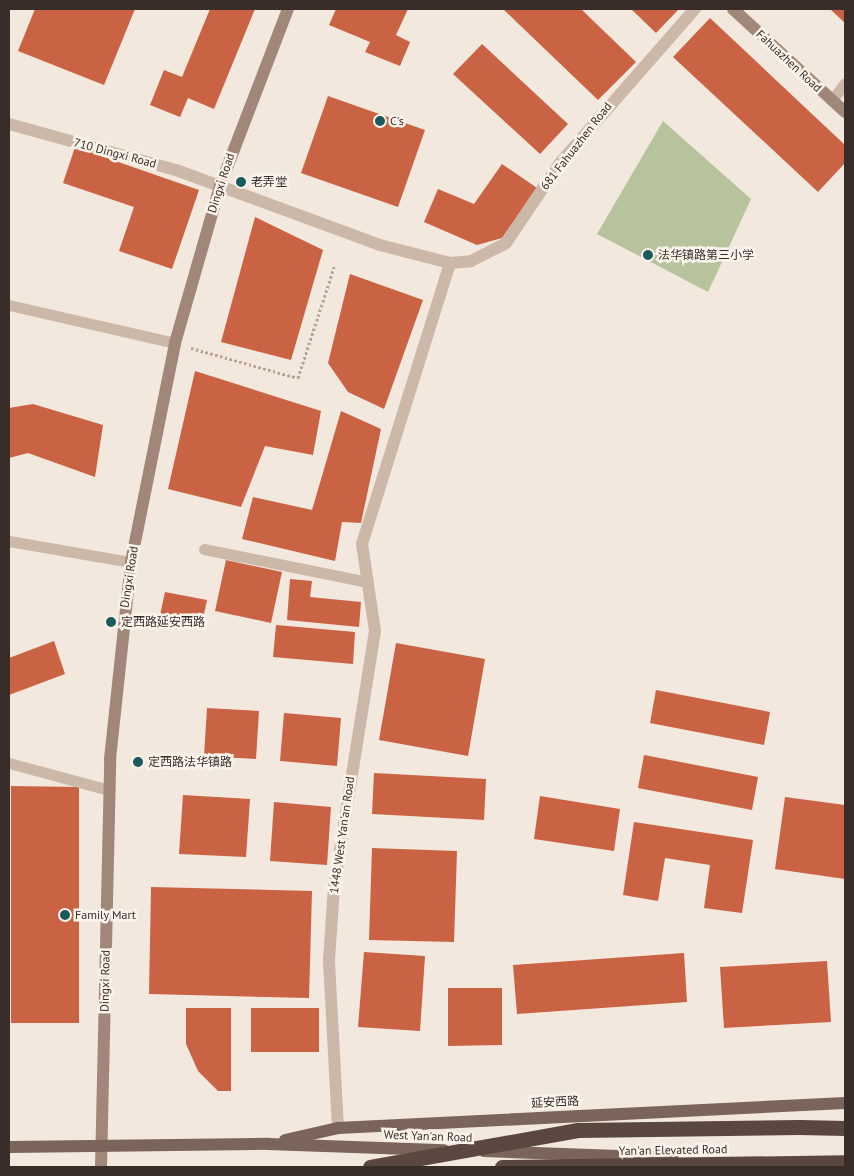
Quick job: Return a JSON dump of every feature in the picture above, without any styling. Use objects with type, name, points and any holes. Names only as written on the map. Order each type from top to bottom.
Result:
[{"type":"highway","points":[[370,1167],[578,1130],[845,1128]]},
{"type":"highway","name":"Yan'an Elevated Road","points":[[502,1167],[845,1162]]},
{"type":"main road","name":"延安西路","points":[[268,1144],[338,1128],[845,1103]]},
{"type":"main road","name":"West Yan'an Road","points":[[9,1147],[268,1144],[845,1162]]},
{"type":"street","name":"Dingxi Road","points":[[101,1167],[110,790],[122,621],[131,562],[175,342],[220,186],[288,9]]},
{"type":"street","name":"681 Fahuazhen Road","points":[[450,263],[486,258],[506,243],[560,163],[695,9]]},
{"type":"street","name":"Fahuazhen Road","points":[[733,9],[845,112]]},
{"type":"street","name":"710 Dingxi Road","points":[[9,124],[220,186],[364,240],[450,263]]},
{"type":"street","name":"1448 West Yan'an Road","points":[[338,1128],[329,960],[343,817],[375,631],[362,544],[450,263]]},
{"type":"lane","points":[[832,100],[845,83]]},
{"type":"lane","points":[[9,305],[175,342]]},
{"type":"lane","points":[[9,541],[131,562]]},
{"type":"lane","points":[[204,549],[368,582]]},
{"type":"lane","points":[[9,763],[110,790]]},
{"type":"path","points":[[175,342],[298,378],[334,268]]},
{"type":"green space","points":[[663,121],[751,199],[708,292],[597,234]]},
{"type":"building","points":[[35,9],[135,9],[104,85],[18,51]]},
{"type":"building","points":[[210,9],[255,9],[214,109],[188,98],[180,117],[150,105],[164,70],[182,77]]},
{"type":"building","points":[[336,9],[408,9],[396,35],[410,42],[400,66],[365,52],[370,42],[329,25]]},
{"type":"building","points":[[503,9],[581,9],[636,62],[598,100]]},
{"type":"building","points":[[631,9],[679,9],[656,33]]},
{"type":"building","points":[[830,9],[845,9],[845,23]]},
{"type":"building","points":[[710,18],[845,145],[845,163],[818,192],[673,57]]},
{"type":"building","points":[[482,44],[568,124],[540,154],[453,74]]},
{"type":"building","points":[[328,96],[425,130],[398,207],[301,173]]},
{"type":"building","points":[[75,147],[199,190],[172,269],[119,251],[134,207],[63,183]]},
{"type":"building","points":[[502,164],[537,188],[502,238],[477,245],[424,222],[438,189],[474,204]]},
{"type":"building","points":[[255,217],[323,250],[291,360],[221,342]]},
{"type":"building","points":[[350,274],[423,300],[384,409],[348,392],[328,363]]},
{"type":"building","points":[[195,371],[321,411],[313,455],[265,446],[241,507],[168,489]]},
{"type":"building","points":[[33,404],[103,425],[95,477],[28,453],[9,458],[9,408]]},
{"type":"building","points":[[341,411],[381,429],[361,523],[342,522],[335,561],[242,539],[253,497],[312,510]]},
{"type":"building","points":[[226,560],[282,572],[271,623],[215,611]]},
{"type":"building","points":[[290,579],[312,581],[310,597],[361,602],[359,627],[287,620]]},
{"type":"building","points":[[165,592],[207,600],[201,628],[159,620]]},
{"type":"building","points":[[276,625],[355,632],[353,664],[273,657]]},
{"type":"building","points":[[54,641],[65,674],[9,695],[9,658]]},
{"type":"building","points":[[396,643],[485,659],[468,756],[379,740]]},
{"type":"building","points":[[656,690],[770,712],[764,745],[650,723]]},
{"type":"building","points":[[207,708],[259,711],[256,759],[204,756]]},
{"type":"building","points":[[284,713],[341,718],[337,766],[280,761]]},
{"type":"building","points":[[644,755],[758,777],[752,810],[638,788]]},
{"type":"building","points":[[374,773],[486,779],[484,820],[372,814]]},
{"type":"building","points":[[11,786],[79,787],[79,1023],[11,1023]]},
{"type":"building","points":[[183,795],[250,799],[246,857],[179,854]]},
{"type":"building","points":[[540,796],[620,809],[614,851],[534,839]]},
{"type":"building","points":[[785,797],[845,805],[845,879],[775,869]]},
{"type":"building","points":[[274,802],[331,807],[327,865],[270,861]]},
{"type":"building","points":[[634,822],[753,840],[742,913],[704,908],[710,865],[665,858],[658,901],[623,895]]},
{"type":"building","points":[[372,848],[457,851],[454,942],[369,940]]},
{"type":"building","points":[[151,887],[312,891],[309,998],[149,994]]},
{"type":"building","points":[[364,952],[425,956],[420,1031],[358,1027]]},
{"type":"building","points":[[684,953],[687,1002],[517,1014],[513,965]]},
{"type":"building","points":[[827,961],[831,1022],[724,1028],[720,967]]},
{"type":"building","points":[[448,988],[502,988],[502,1045],[448,1046]]},
{"type":"building","points":[[186,1008],[231,1008],[231,1091],[218,1091],[198,1071],[186,1044]]},
{"type":"building","points":[[251,1008],[319,1008],[319,1052],[251,1052]]},
{"type":"place","name":"C's","points":[[380,121]]},
{"type":"place","name":"老弄堂","points":[[241,182]]},
{"type":"place","name":"法华镇路第三小学","points":[[648,255]]},
{"type":"place","name":"定西路延安西路","points":[[111,622]]},
{"type":"place","name":"定西路法华镇路","points":[[138,762]]},
{"type":"place","name":"Family Mart","points":[[65,915]]}]
